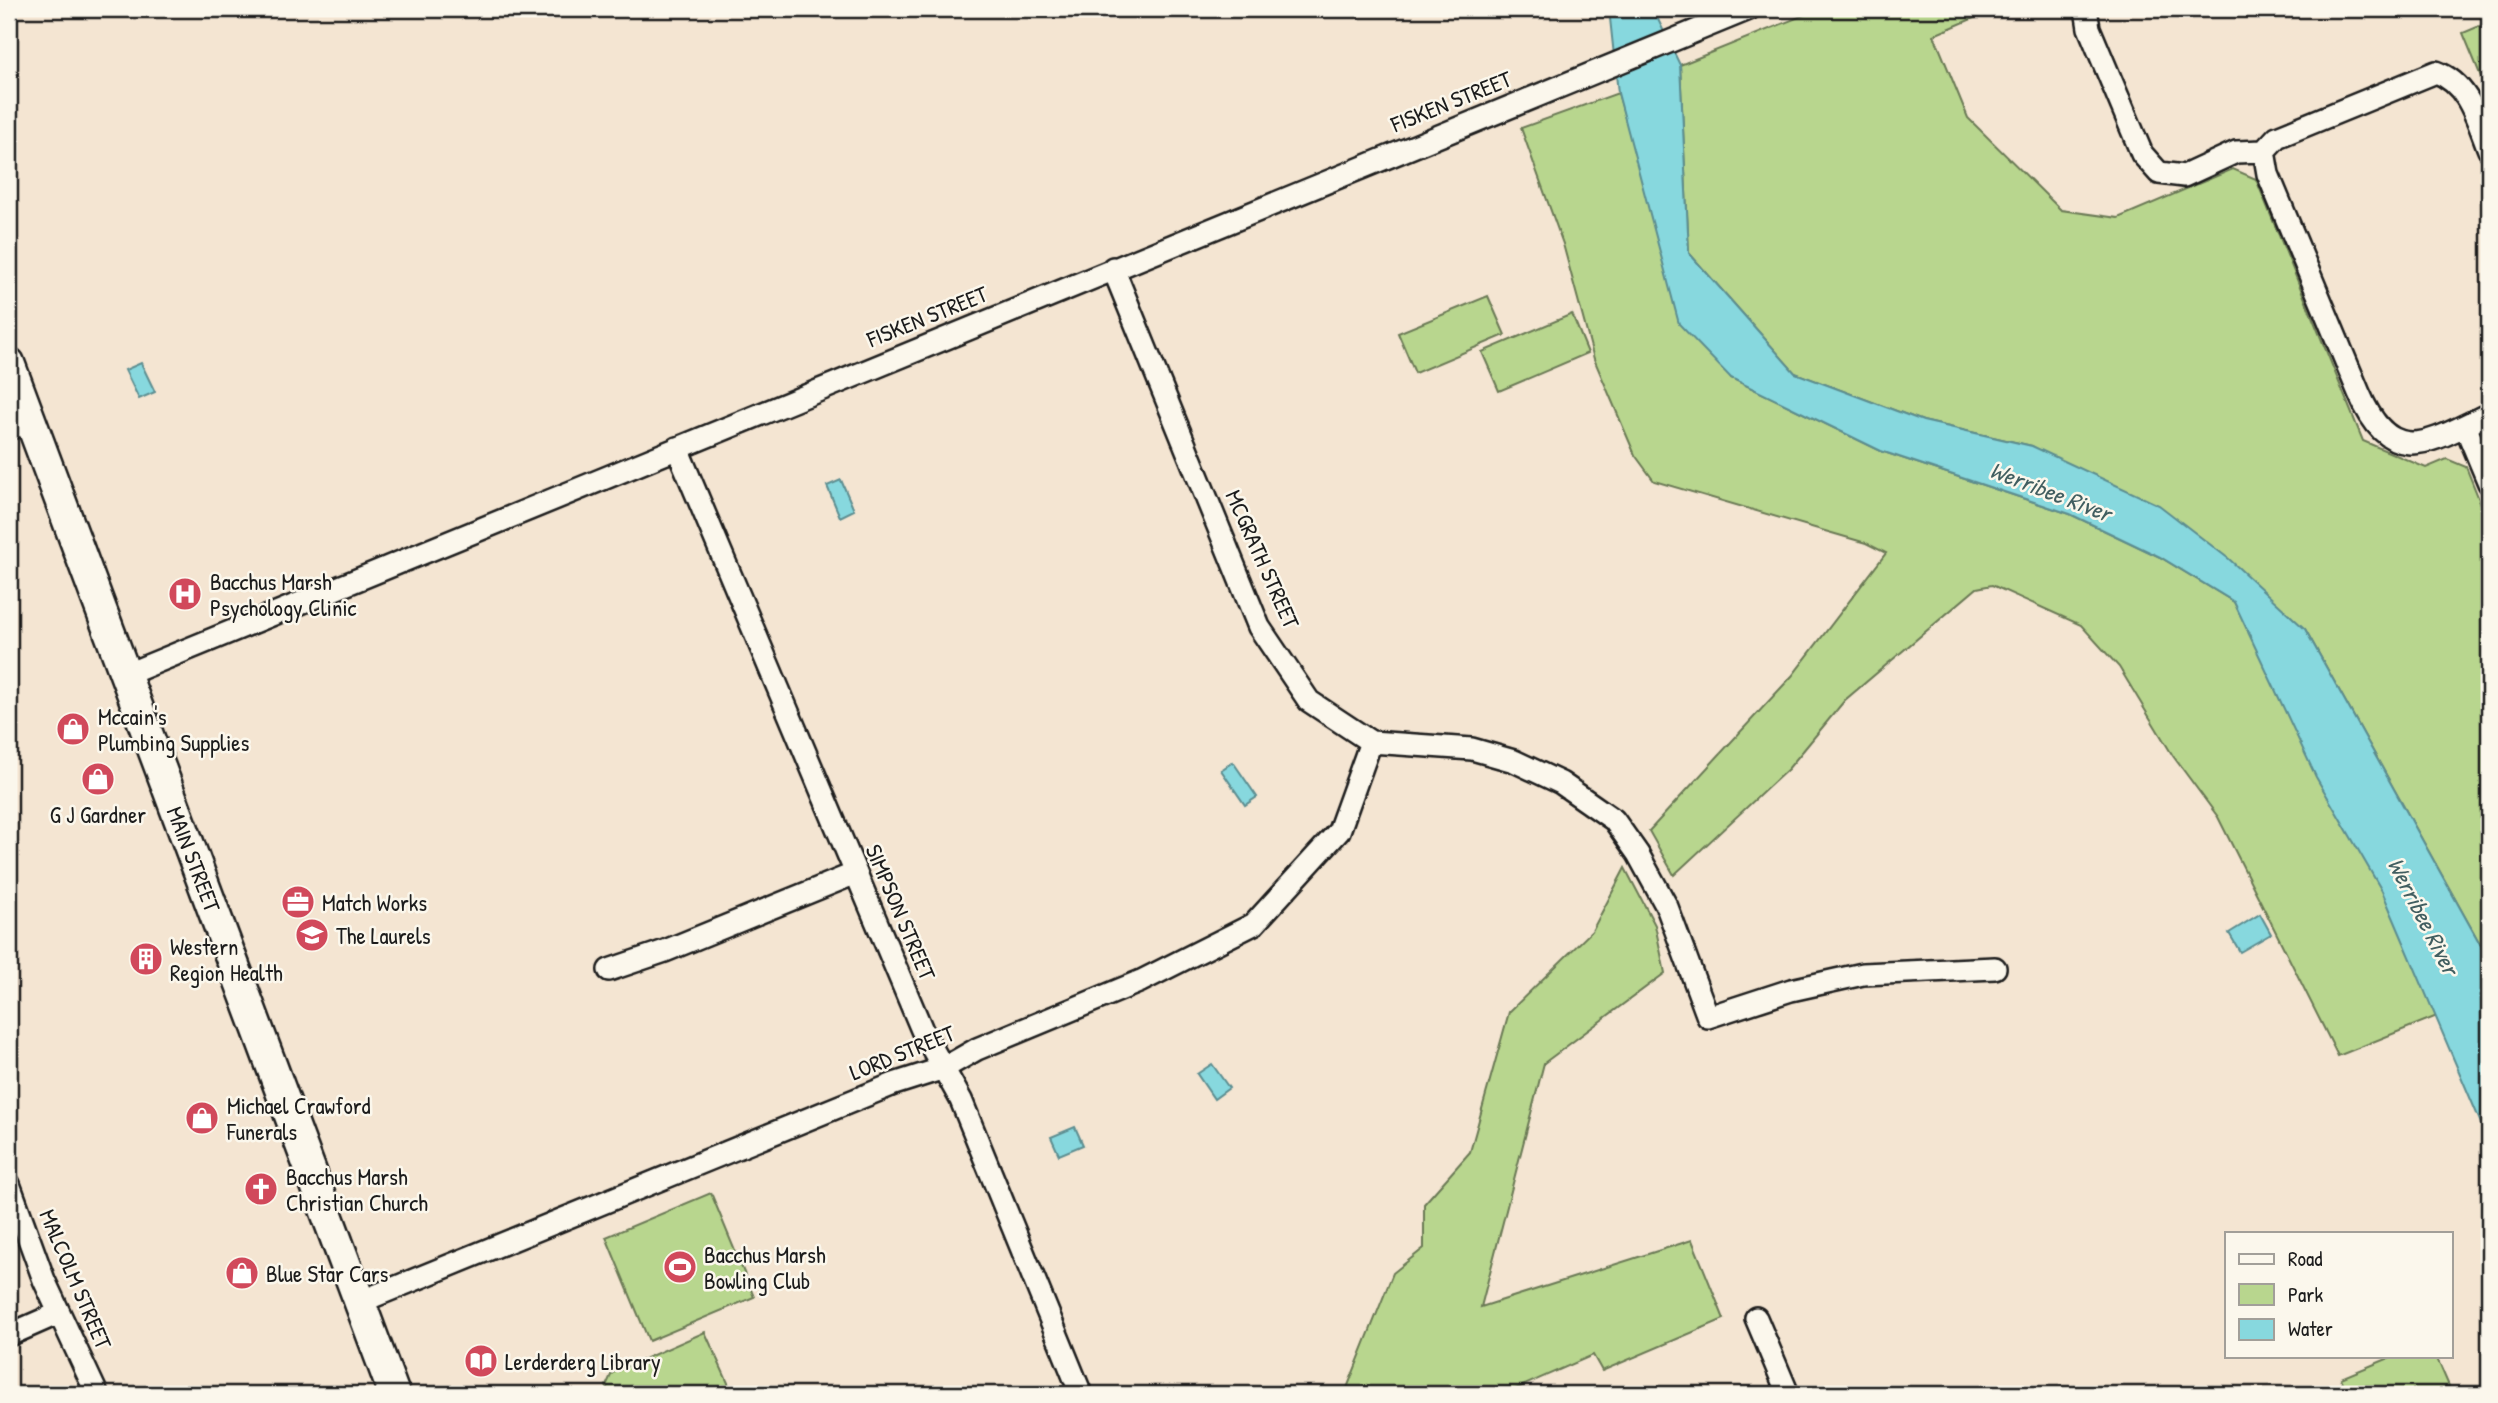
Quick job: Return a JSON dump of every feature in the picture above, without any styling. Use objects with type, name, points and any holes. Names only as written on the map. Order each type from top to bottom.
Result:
[{"type":"main road","name":"MAIN STREET","points":[[9,363],[19,425],[125,675],[394,1394]]},
{"type":"street","name":"FISKEN STREET","points":[[125,675],[1749,9]]},
{"type":"street","points":[[2086,9],[2089,28],[2142,154],[2159,173],[2184,176],[2236,152],[2264,151],[2277,137],[2436,72],[2451,78],[2467,97],[2489,150]]},
{"type":"street","points":[[2264,151],[2268,174],[2367,412],[2381,430],[2401,443],[2429,442],[2466,428],[2489,414]]},
{"type":"street","name":"MCGRATH STREET","points":[[1113,268],[1259,627],[1308,701],[1370,742],[1472,749],[1514,761],[1561,783],[1614,820],[1638,854],[1667,907],[1708,1017],[1791,990],[1863,974],[1995,968]]},
{"type":"street","points":[[2466,428],[2489,482]]},
{"type":"street","name":"SIMPSON STREET","points":[[677,448],[922,1030],[966,1113],[1081,1394]]},
{"type":"street","name":"LORD STREET","points":[[360,1301],[894,1084],[944,1068],[977,1049],[1141,981],[1254,924],[1339,831],[1370,742]]},
{"type":"street","points":[[609,970],[665,951],[856,873]]},
{"type":"street","name":"MALCOLM STREET","points":[[9,1184],[59,1313],[97,1394]]},
{"type":"street","points":[[9,1335],[59,1313]]},
{"type":"street","points":[[1756,1318],[1788,1394]]},
{"type":"green space","points":[[1819,9],[1995,9],[1934,35],[1968,118],[2061,210],[2118,218],[2233,169],[2256,179],[2363,441],[2426,468],[2447,459],[2466,467],[2489,524],[2489,960],[2305,629],[2032,446],[1923,421],[1795,373],[1689,253],[1680,65]]},
{"type":"green space","points":[[2489,22],[2489,96],[2463,33]]},
{"type":"green space","points":[[1618,93],[1629,131],[1731,378],[1881,451],[2070,514],[2160,557],[2234,602],[2452,1010],[2338,1056],[2218,817],[2173,756],[2119,667],[2081,625],[1992,585],[1977,588],[1845,700],[1788,769],[1674,875],[1649,831],[1792,676],[1886,553],[1866,543],[1654,481],[1635,455],[1594,359],[1563,244],[1521,128]]},
{"type":"green space","points":[[1488,296],[1505,335],[1415,373],[1398,333]]},
{"type":"green space","points":[[1572,314],[1588,353],[1499,391],[1482,352]]},
{"type":"green space","points":[[1625,868],[1655,925],[1665,973],[1544,1063],[1481,1307],[1692,1240],[1724,1319],[1602,1371],[1593,1355],[1504,1394],[1339,1394],[1347,1388],[1393,1273],[1424,1248],[1424,1204],[1470,1152],[1509,1012],[1592,931]]},
{"type":"green space","name":"Bacchus Marsh Bowling Club","points":[[711,1193],[754,1297],[649,1341],[606,1237]]},
{"type":"green space","points":[[705,1332],[733,1394],[610,1394],[606,1386],[612,1373]]},
{"type":"green space","points":[[2389,1358],[2437,1358],[2449,1386],[2430,1394],[2348,1394],[2341,1378]]},
{"type":"water","name":"Werribee River","points":[[1609,9],[1653,9],[1680,65],[1689,253],[1795,373],[1923,421],[2032,446],[2159,505],[2229,559],[2305,629],[2489,960],[2489,1142],[2382,891],[2316,777],[2234,602],[2160,557],[2070,514],[1881,451],[1731,378],[1679,324],[1618,93]]},
{"type":"water","points":[[141,363],[155,392],[139,399],[125,370]]},
{"type":"water","points":[[841,480],[854,510],[840,517],[827,486]]},
{"type":"water","points":[[1233,762],[1257,797],[1245,805],[1221,770]]},
{"type":"water","points":[[2260,914],[2271,934],[2240,952],[2229,933]]},
{"type":"water","points":[[1212,1064],[1229,1088],[1214,1099],[1197,1074]]},
{"type":"water","points":[[1075,1127],[1083,1145],[1059,1155],[1051,1137]]},
{"type":"place","name":"Bacchus Marsh Psychology Clinic","points":[[185,594]]},
{"type":"place","name":"Mccain's Plumbing Supplies","points":[[73,729]]},
{"type":"place","name":"G J Gardner","points":[[98,779]]},
{"type":"place","name":"Match Works","points":[[298,902]]},
{"type":"place","name":"The Laurels","points":[[312,935]]},
{"type":"place","name":"Western Region Health","points":[[146,959]]},
{"type":"place","name":"Michael Crawford Funerals","points":[[202,1118]]},
{"type":"place","name":"Bacchus Marsh Christian Church","points":[[261,1189]]},
{"type":"place","name":"Bacchus Marsh Bowling Club","points":[[680,1267]]},
{"type":"place","name":"Blue Star Cars","points":[[242,1273]]},
{"type":"place","name":"Lerderderg Library","points":[[481,1361]]}]
